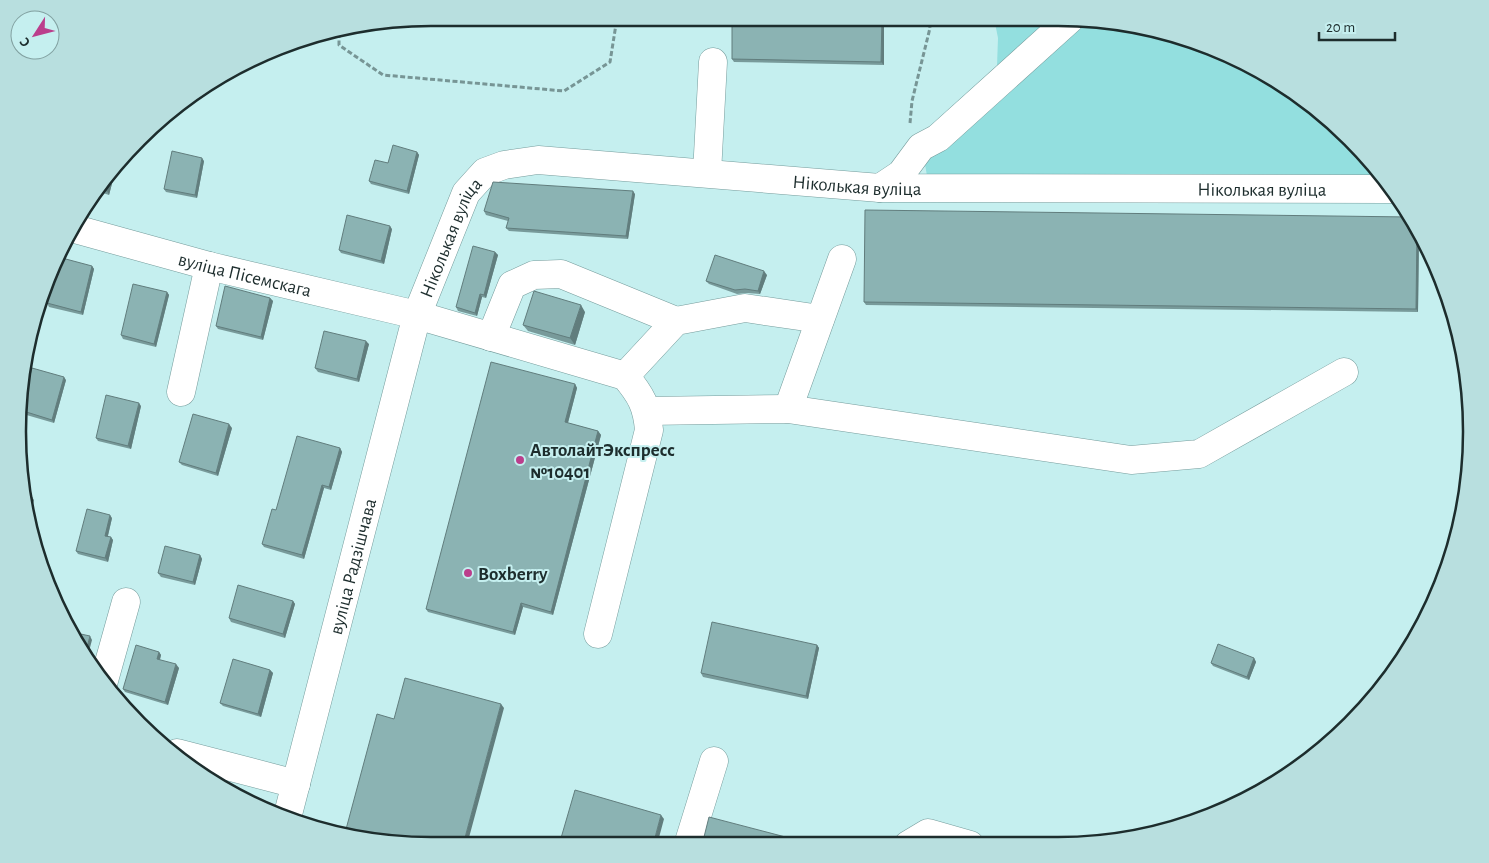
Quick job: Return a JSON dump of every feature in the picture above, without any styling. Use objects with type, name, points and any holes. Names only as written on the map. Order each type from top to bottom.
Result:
[{"type":"street","points":[[880,188],[901,174],[921,146],[938,138],[1062,26]]},
{"type":"street","points":[[708,173],[713,62]]},
{"type":"street","name":"Ніколькая вуліца","points":[[417,315],[466,193],[485,172],[504,164],[538,160],[880,188],[1382,189]]},
{"type":"street","name":"вуліца Пісемскага","points":[[80,230],[209,266],[417,315],[625,376]]},
{"type":"street","points":[[788,409],[842,258]]},
{"type":"street","points":[[181,392],[209,266]]},
{"type":"street","points":[[491,337],[512,285],[534,275],[561,274],[676,321],[745,308],[820,319]]},
{"type":"street","name":"вуліца Радзішчава","points":[[288,810],[417,315]]},
{"type":"street","points":[[598,634],[648,430],[647,411],[638,392],[625,376],[676,321]]},
{"type":"street","points":[[647,411],[788,409],[1131,460],[1199,454],[1344,372]]},
{"type":"street","points":[[106,673],[126,602]]},
{"type":"street","points":[[190,756],[296,784]]},
{"type":"street","points":[[691,837],[714,762]]},
{"type":"street","points":[[920,837],[928,832],[944,837]]},
{"type":"path","points":[[339,37],[339,45],[383,75],[564,91],[610,62],[615,26]]},
{"type":"path","points":[[906,166],[912,101],[930,26]]},
{"type":"shaded area","points":[[996,26],[1084,27],[1137,34],[1213,57],[1260,81],[1304,110],[1344,145],[1373,178],[927,176],[920,135],[997,66],[998,38]]},
{"type":"building","points":[[732,26],[882,26],[881,62],[732,59]]},
{"type":"building","points":[[393,145],[417,152],[407,191],[369,181],[375,160],[388,163]]},
{"type":"building","points":[[172,151],[202,158],[195,195],[164,189]]},
{"type":"building","points":[[493,182],[633,191],[626,236],[506,228],[509,218],[484,211]]},
{"type":"building","points":[[865,210],[1401,217],[1417,245],[1416,309],[864,302]]},
{"type":"building","points":[[347,215],[390,226],[381,261],[339,250]]},
{"type":"building","points":[[473,246],[495,252],[484,295],[480,294],[475,313],[456,307]]},
{"type":"building","points":[[715,255],[764,271],[758,291],[735,290],[706,281]]},
{"type":"building","points":[[65,259],[92,266],[81,312],[47,303]]},
{"type":"building","points":[[133,284],[167,292],[154,344],[121,335]]},
{"type":"building","points":[[225,286],[270,298],[261,337],[216,326]]},
{"type":"building","points":[[534,291],[581,305],[570,338],[523,325]]},
{"type":"building","points":[[324,331],[366,341],[357,379],[315,368]]},
{"type":"building","points":[[491,362],[575,384],[565,422],[598,431],[551,612],[521,603],[513,632],[426,609]]},
{"type":"building","points":[[32,368],[64,377],[52,420],[27,412]]},
{"type":"building","points":[[106,395],[139,403],[128,446],[96,438]]},
{"type":"building","points":[[193,414],[229,424],[216,473],[179,462]]},
{"type":"building","points":[[297,436],[340,448],[329,487],[322,485],[302,555],[262,544],[272,509],[276,510]]},
{"type":"building","points":[[87,509],[110,515],[105,536],[111,537],[105,558],[76,551]]},
{"type":"building","points":[[165,546],[200,555],[193,582],[158,573]]},
{"type":"building","points":[[238,585],[293,601],[283,634],[229,618]]},
{"type":"building","points":[[712,622],[817,645],[806,696],[701,673]]},
{"type":"building","points":[[81,634],[90,636],[88,645]]},
{"type":"building","points":[[1218,644],[1254,658],[1247,677],[1211,663]]},
{"type":"building","points":[[136,645],[159,652],[157,659],[176,664],[165,702],[123,689]]},
{"type":"building","points":[[233,659],[270,670],[258,714],[220,703]]},
{"type":"building","points":[[405,678],[501,704],[465,837],[405,836],[346,828],[377,714],[394,719]]},
{"type":"building","points":[[575,790],[661,815],[655,837],[561,837]]},
{"type":"building","points":[[709,817],[785,837],[704,837]]},
{"type":"place","name":"АвтолайтЭкспресс №10401","points":[[520,460]]},
{"type":"place","name":"Boxberry","points":[[468,573]]}]
